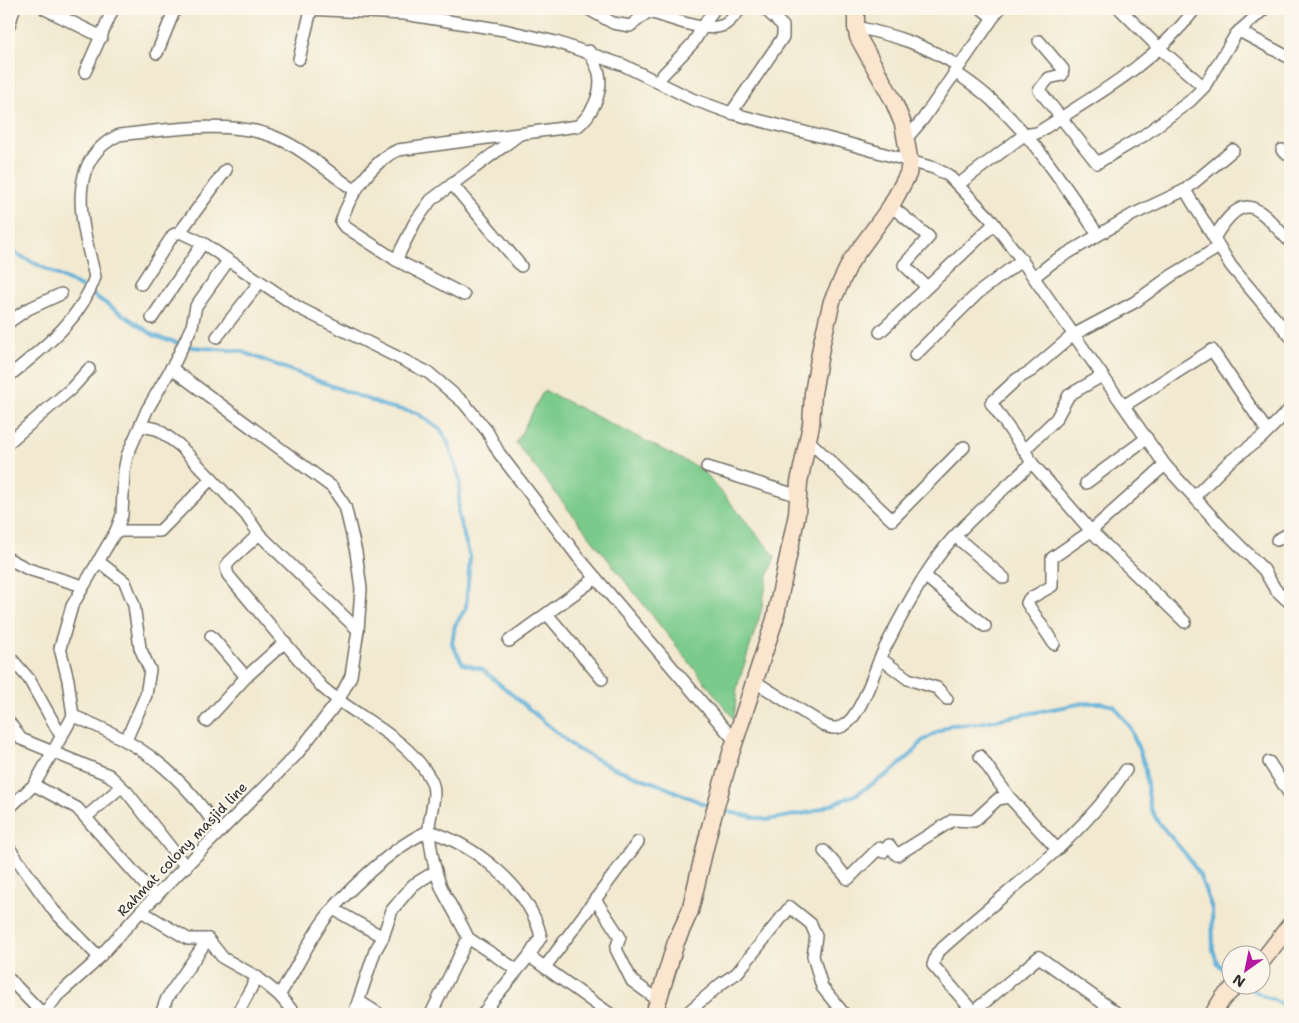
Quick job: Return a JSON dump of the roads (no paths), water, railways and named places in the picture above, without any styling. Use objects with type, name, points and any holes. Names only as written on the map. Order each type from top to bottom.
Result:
[{"type":"street","points":[[9,26],[14,9]]},
{"type":"street","points":[[45,9],[102,37]]},
{"type":"street","points":[[85,72],[113,9]]},
{"type":"street","points":[[157,53],[175,9]]},
{"type":"street","points":[[299,59],[309,9],[404,11],[504,30],[589,51],[657,80],[692,98],[731,113],[934,168],[948,175],[959,184],[994,224],[1022,260],[1073,336],[1125,405],[1165,465],[1224,530],[1264,570],[1275,589],[1290,603]]},
{"type":"street","points":[[588,9],[613,23],[630,26],[648,12],[669,16],[702,29],[724,25],[742,9]]},
{"type":"street","points":[[657,80],[693,43],[714,9]]},
{"type":"street","points":[[731,113],[783,37],[783,26],[766,9]]},
{"type":"street","points":[[595,900],[620,937],[616,949],[632,982],[656,1007],[676,942],[690,911],[710,826],[735,741],[775,619],[798,514],[818,366],[832,301],[864,240],[891,206],[904,184],[910,163],[903,124],[893,100],[862,45],[856,27],[856,9]]},
{"type":"street","points":[[907,138],[996,13],[982,9]]},
{"type":"street","points":[[1120,9],[1159,48],[1204,87]]},
{"type":"street","points":[[959,184],[1024,135],[1037,133],[1131,73],[1184,24],[1195,9]]},
{"type":"street","points":[[1039,41],[1063,69],[1062,74],[1049,78],[1039,90],[1097,163],[1143,136],[1180,110],[1204,87],[1239,31],[1256,11]]},
{"type":"street","points":[[856,27],[895,36],[933,50],[956,69],[997,105],[1024,135],[1047,163],[1098,235]]},
{"type":"street","points":[[1239,31],[1290,58]]},
{"type":"street","points":[[464,295],[396,260],[340,222],[356,190],[383,158],[398,150],[578,126],[588,117],[596,101],[599,73],[589,51]]},
{"type":"street","points":[[9,376],[48,344],[82,308],[94,277],[79,202],[80,186],[90,162],[109,139],[119,135],[208,126],[275,137],[294,146],[356,190]]},
{"type":"street","points":[[396,260],[422,211],[431,200],[521,134]]},
{"type":"street","points":[[1034,277],[1053,262],[1146,207],[1185,190],[1233,150]]},
{"type":"street","points":[[141,284],[173,235],[180,232],[226,170]]},
{"type":"street","points":[[452,184],[521,266]]},
{"type":"street","points":[[1185,190],[1216,242],[1246,286],[1290,336]]},
{"type":"street","points":[[891,206],[929,237],[904,265],[927,287]]},
{"type":"street","points":[[1184,622],[1091,530],[1029,458],[991,403],[1017,379],[1031,371],[1073,336],[1135,302],[1216,242],[1224,221],[1233,212],[1243,207],[1251,206],[1268,217],[1290,242]]},
{"type":"street","points":[[880,332],[994,224]]},
{"type":"street","points":[[180,232],[203,243],[299,308],[428,373],[464,403],[487,431],[499,453],[596,578],[735,741]]},
{"type":"street","points":[[152,318],[203,243]]},
{"type":"street","points":[[916,355],[978,293],[1022,260]]},
{"type":"street","points":[[9,808],[34,785],[73,716],[68,680],[60,648],[72,606],[116,531],[122,515],[126,463],[154,395],[174,364],[192,326],[196,306],[228,261]]},
{"type":"street","points":[[217,337],[259,282]]},
{"type":"street","points":[[9,322],[28,309],[61,294]]},
{"type":"street","points":[[1125,405],[1212,350],[1249,408],[1267,431]]},
{"type":"street","name":"Rahmat colony masjid line","points":[[44,1014],[57,996],[99,957],[141,911],[296,754],[338,701],[351,676],[361,606],[360,571],[345,506],[332,487],[174,364]]},
{"type":"street","points":[[9,442],[72,388],[89,369]]},
{"type":"street","points":[[1029,458],[1026,448],[1030,442],[1056,419],[1069,395],[1102,376]]},
{"type":"street","points":[[1195,496],[1229,462],[1267,431],[1290,409]]},
{"type":"street","points":[[141,426],[157,429],[179,445],[246,515],[259,534],[358,630]]},
{"type":"street","points":[[1086,483],[1147,438]]},
{"type":"street","points":[[808,440],[892,520],[964,447]]},
{"type":"street","points":[[754,681],[824,726],[832,729],[841,728],[854,716],[866,694],[880,658],[926,577],[956,536],[1029,458]]},
{"type":"street","points":[[1054,644],[1027,603],[1029,599],[1052,586],[1052,558],[1056,553],[1091,530],[1165,465]]},
{"type":"street","points":[[707,467],[799,496]]},
{"type":"street","points":[[116,531],[160,531],[212,478]]},
{"type":"street","points":[[1277,540],[1290,533]]},
{"type":"street","points":[[259,534],[226,567],[228,575],[285,642],[306,670],[338,701],[395,738],[413,754],[426,770],[435,790],[429,831],[436,871],[442,890],[468,938],[517,970]]},
{"type":"street","points":[[956,536],[1004,578]]},
{"type":"street","points":[[9,559],[28,569],[83,586]]},
{"type":"street","points":[[98,561],[125,582],[134,605],[140,648],[150,670],[146,695],[126,740]]},
{"type":"street","points":[[926,577],[985,626]]},
{"type":"street","points":[[509,641],[596,578]]},
{"type":"street","points":[[546,614],[602,679]]},
{"type":"street","points":[[211,636],[246,677]]},
{"type":"street","points":[[206,721],[246,677],[285,642]]},
{"type":"street","points":[[9,656],[29,679],[61,736]]},
{"type":"street","points":[[880,658],[908,679],[937,688],[947,699]]},
{"type":"street","points":[[73,716],[126,740],[150,754],[202,805],[220,832]]},
{"type":"street","points":[[9,722],[21,739],[110,775],[122,787],[186,867]]},
{"type":"street","points":[[980,756],[1009,797],[1057,849]]},
{"type":"street","points":[[1269,762],[1290,795]]},
{"type":"street","points":[[1118,1014],[1039,957],[974,1013],[933,965],[937,953],[1057,849],[1112,791],[1126,770]]},
{"type":"street","points":[[34,785],[78,808],[156,897]]},
{"type":"street","points":[[86,817],[122,787]]},
{"type":"street","points":[[824,851],[848,879],[880,848],[883,852],[890,845],[897,855],[953,820],[974,820],[998,799],[1009,797]]},
{"type":"street","points":[[279,995],[322,923],[348,892],[404,844],[429,831],[450,837],[487,862],[500,873],[521,897],[537,922],[541,937],[529,956],[484,1014]]},
{"type":"street","points":[[545,968],[638,842]]},
{"type":"street","points":[[9,848],[54,911],[99,957]]},
{"type":"street","points":[[354,1014],[360,1002],[375,951],[384,937],[392,910],[412,885],[436,871]]},
{"type":"street","points":[[686,1014],[737,973],[790,907],[811,924],[816,936],[813,956],[822,987],[844,1014]]},
{"type":"street","points":[[333,909],[384,937]]},
{"type":"street","points":[[141,911],[188,939],[208,939]]},
{"type":"street","points":[[1272,948],[1290,925]]},
{"type":"street","points":[[431,1014],[468,938]]},
{"type":"street","points":[[208,939],[223,958],[257,977],[279,995],[289,1012]]},
{"type":"street","points":[[161,1014],[167,998],[208,939]]},
{"type":"street","points":[[529,956],[610,1014]]},
{"type":"street","points":[[237,1014],[257,977]]},
{"type":"street","points":[[9,979],[44,1014]]},
{"type":"street","points":[[1212,1014],[1225,996]]},
{"type":"street","points":[[360,1002],[379,1014]]},
{"type":"waterway","points":[[9,250],[81,287],[155,336],[192,347],[240,351],[385,406],[417,413],[441,430],[448,443],[460,480],[458,515],[470,557],[466,608],[455,625],[452,644],[463,664],[482,669],[575,748],[611,767],[711,807]]},
{"type":"waterway","points":[[720,810],[767,820],[812,812],[855,795],[891,772],[913,753],[922,741],[950,725],[974,724],[1084,703],[1101,703],[1114,706],[1130,727],[1144,763],[1150,807],[1158,822],[1189,858],[1200,876],[1212,909],[1213,950],[1218,964],[1222,968]]},
{"type":"waterway","points":[[1264,996],[1290,1007]]}]
